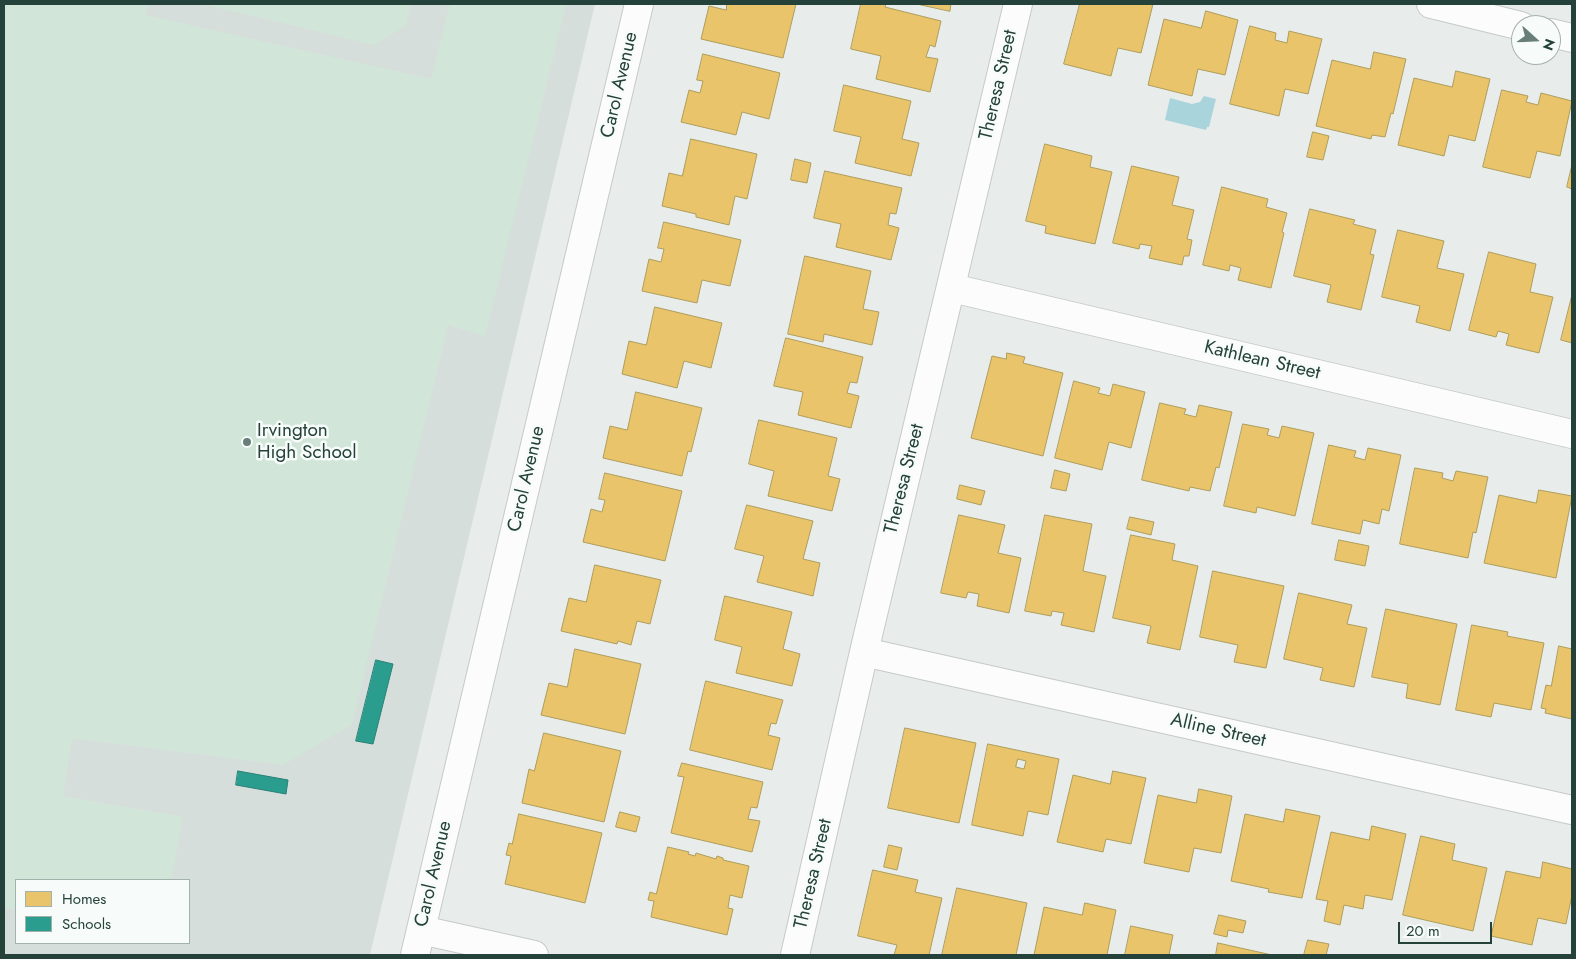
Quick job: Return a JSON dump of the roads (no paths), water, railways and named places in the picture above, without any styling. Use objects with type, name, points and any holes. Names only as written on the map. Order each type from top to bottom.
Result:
[{"type":"street","name":"Carol Avenue","points":[[418,943],[639,4]]},
{"type":"street","name":"Theresa Street","points":[[795,955],[864,652],[1018,4]]},
{"type":"street","points":[[1431,4],[1511,24]]},
{"type":"street","name":"Kathlean Street","points":[[952,288],[1572,434]]},
{"type":"street","name":"Alline Street","points":[[864,652],[1572,810]]},
{"type":"street","points":[[418,943],[534,955]]},
{"type":"water","points":[[1204,96],[1216,99],[1209,127],[1206,130],[1165,120],[1170,98],[1192,104],[1200,102]]},
{"type":"place","name":"Irvington High School","points":[[247,442]]}]
